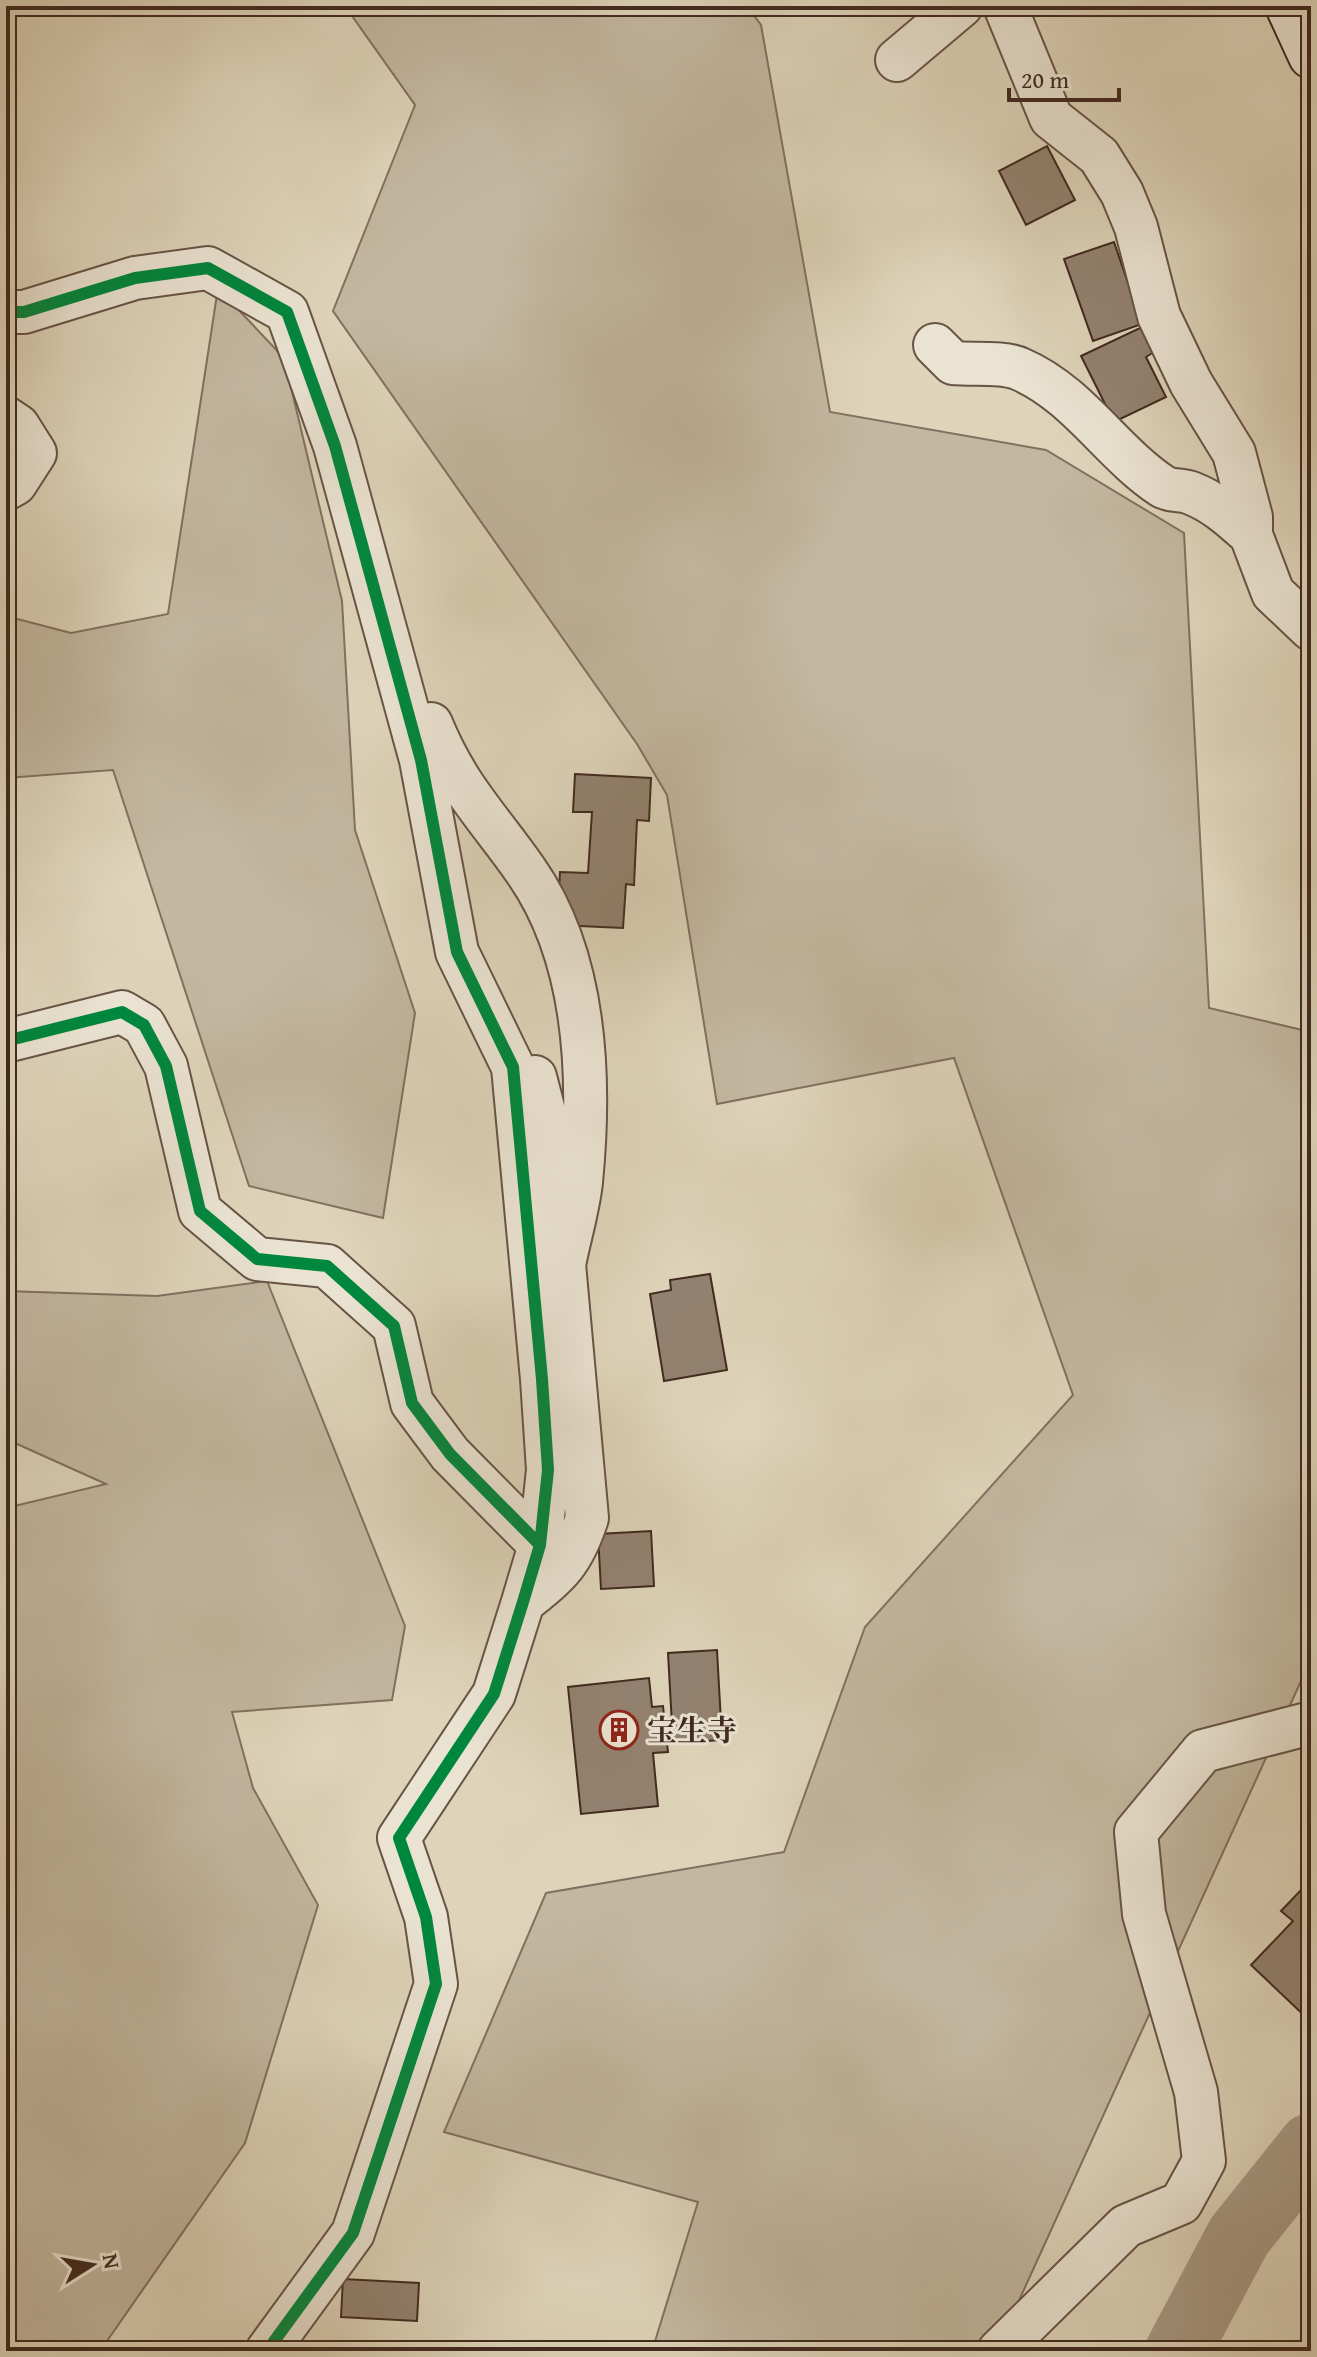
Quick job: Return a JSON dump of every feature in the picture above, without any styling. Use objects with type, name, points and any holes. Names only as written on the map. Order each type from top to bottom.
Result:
[{"type":"main road","points":[[1288,6],[1311,56]]},
{"type":"street","points":[[897,60],[961,6]]},
{"type":"street","points":[[1005,6],[1051,118],[1099,156],[1122,193],[1136,227],[1159,316],[1191,383],[1234,453],[1251,517],[1251,535],[1273,593],[1311,629]]},
{"type":"street","points":[[6,312],[24,312],[135,278],[208,268],[287,312],[335,446],[421,760],[457,952],[513,1067],[548,1470],[540,1545],[494,1694],[399,1838],[426,1917],[436,1984],[353,2233],[267,2351]]},
{"type":"street","points":[[935,345],[953,363],[1018,367],[1057,391],[1135,465],[1166,489],[1190,492],[1223,510],[1251,535]]},
{"type":"street","points":[[6,418],[18,426],[35,453],[15,484],[6,489]]},
{"type":"street","points":[[374,588],[409,642],[431,726],[453,774],[527,872],[553,923],[570,973],[583,1036],[583,1099],[581,1183],[564,1265]]},
{"type":"street","points":[[6,1041],[122,1012],[144,1025],[166,1066],[200,1211],[257,1259],[327,1266],[394,1326],[412,1403],[450,1454],[540,1545]]},
{"type":"street","points":[[499,1040],[531,1062],[547,1123],[564,1265],[587,1518],[578,1545],[561,1573],[523,1602]]},
{"type":"street","points":[[999,2351],[1126,2226],[1181,2203],[1204,2161],[1196,2092],[1144,1914],[1136,1832],[1203,1751],[1311,1723]]},
{"type":"shaded area","points":[[345,6],[747,6],[761,25],[830,412],[1046,450],[1184,533],[1209,1008],[1311,1032],[1311,1659],[996,2351],[652,2351],[698,2202],[444,2132],[546,1893],[784,1852],[865,1627],[1073,1395],[954,1058],[717,1104],[667,795],[637,744],[333,311],[415,105]]},
{"type":"shaded area","points":[[218,288],[284,358],[342,601],[355,830],[415,1013],[383,1218],[249,1186],[113,770],[6,778],[6,616],[71,633],[168,614]]},
{"type":"shaded area","points":[[267,1281],[405,1626],[392,1700],[232,1712],[253,1788],[318,1905],[245,2143],[100,2351],[6,2351],[6,1508],[106,1484],[6,1439],[6,1291],[157,1296]]},
{"type":"building","points":[[1047,146],[1075,200],[1026,225],[999,171]]},
{"type":"building","points":[[1114,242],[1142,324],[1093,341],[1064,259]]},
{"type":"building","points":[[1142,327],[1154,352],[1146,357],[1166,397],[1114,422],[1081,356]]},
{"type":"building","points":[[575,774],[651,778],[649,821],[637,820],[634,885],[626,884],[623,928],[557,925],[560,872],[588,873],[592,812],[573,812]]},
{"type":"building","points":[[710,1274],[727,1370],[664,1381],[650,1294],[671,1290],[670,1280]]},
{"type":"building","points":[[651,1531],[654,1586],[601,1589],[598,1534]]},
{"type":"building","points":[[717,1650],[722,1740],[673,1743],[668,1653]]},
{"type":"building","name":"宝生寺","points":[[649,1678],[652,1707],[663,1706],[668,1752],[653,1753],[658,1806],[581,1814],[568,1687]]},
{"type":"building","points":[[1303,1888],[1311,1896],[1311,2022],[1251,1965],[1293,1921],[1281,1911]]},
{"type":"building","points":[[343,2279],[419,2283],[417,2321],[341,2317]]},
{"type":"waterway","points":[[1178,2351],[1239,2236],[1311,2146]]},
{"type":"cycle path","points":[[6,312],[24,312],[135,278],[208,268],[287,312],[335,446],[421,760],[457,952],[513,1067],[548,1470],[540,1545],[494,1694],[399,1838],[426,1917],[436,1984],[353,2233],[267,2351]]},
{"type":"cycle path","points":[[6,1041],[122,1012],[144,1025],[166,1066],[200,1211],[257,1259],[327,1266],[394,1326],[412,1403],[450,1454],[540,1545]]},
{"type":"place","name":"宝生寺","points":[[619,1730]]}]
